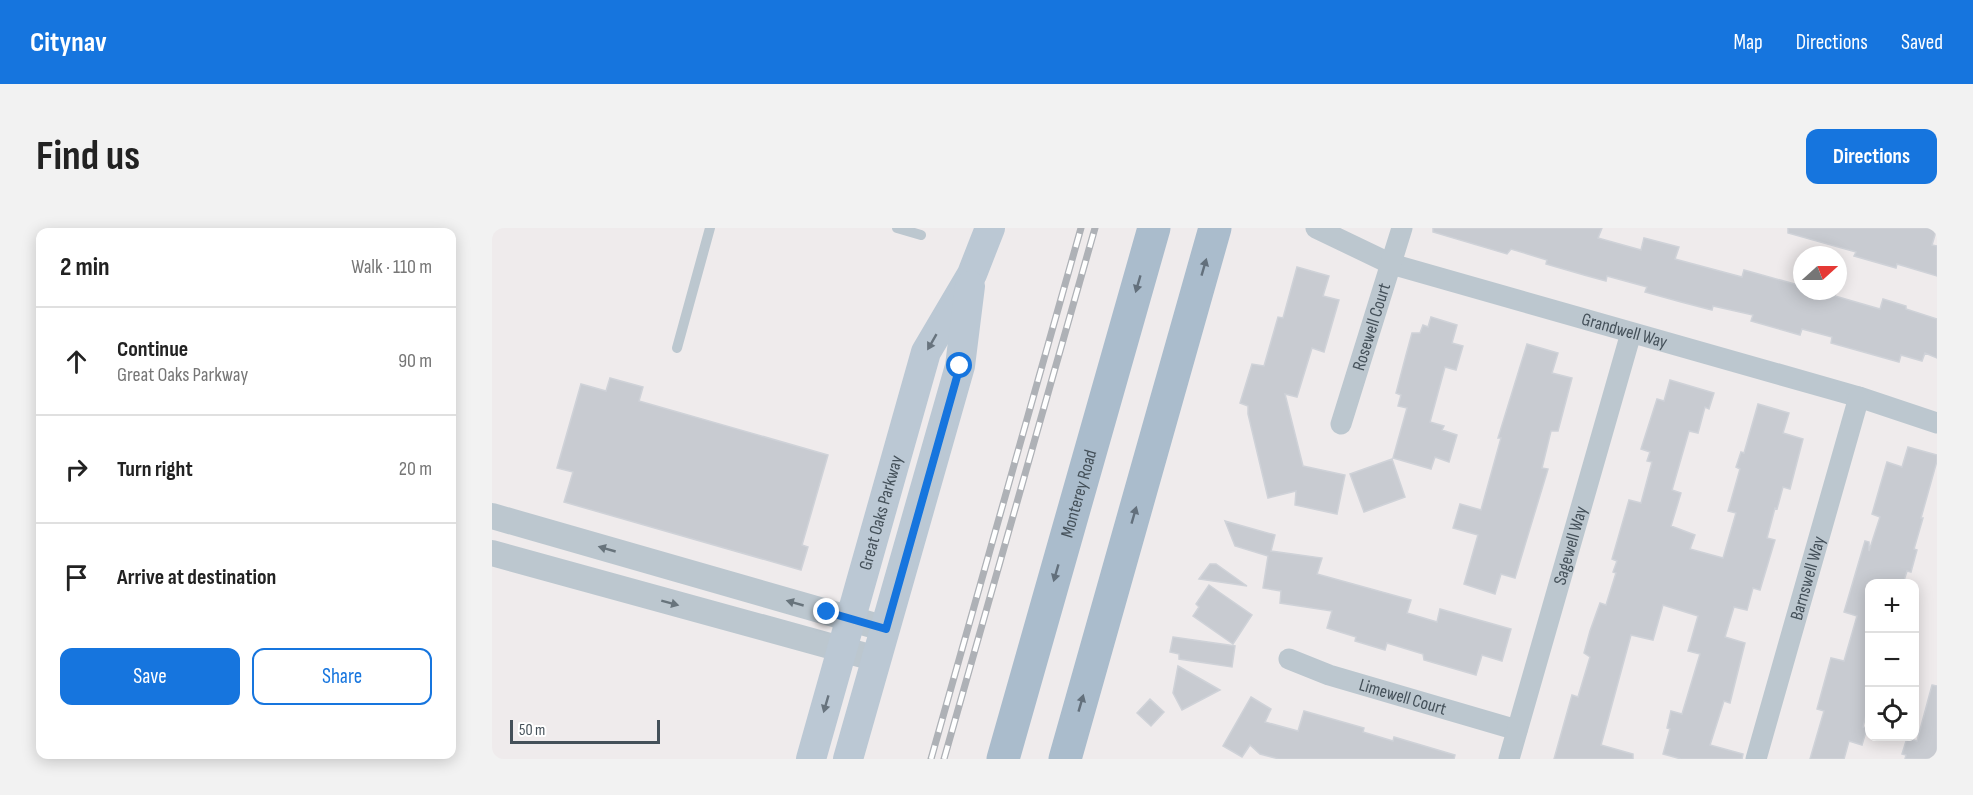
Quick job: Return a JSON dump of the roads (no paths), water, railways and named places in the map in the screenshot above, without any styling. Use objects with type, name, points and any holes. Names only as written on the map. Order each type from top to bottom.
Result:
[{"type":"main road","name":"Great Oaks Parkway","points":[[811,759],[926,352],[972,274],[990,228]]},
{"type":"main road","name":"Monterey Road","points":[[1003,759],[1154,228]]},
{"type":"main road","points":[[1065,759],[1215,228]]},
{"type":"main road","name":"Great Oaks Parkway","points":[[848,759],[960,366],[972,274]]},
{"type":"street","name":"Grandwell Way","points":[[1316,228],[1391,264],[1858,397],[1937,423]]},
{"type":"street","name":"Rosewell Court","points":[[1341,424],[1402,228]]},
{"type":"street","name":"Sagewell Way","points":[[1509,759],[1631,333]]},
{"type":"street","name":"Barnswell Way","points":[[1756,759],[1858,397]]},
{"type":"street","points":[[492,516],[886,629]]},
{"type":"street","points":[[492,553],[877,659]]},
{"type":"street","name":"Limewell Court","points":[[1289,659],[1329,675],[1517,730]]},
{"type":"lane","points":[[677,348],[710,228]]},
{"type":"lane","points":[[897,228],[921,235]]},
{"type":"railway","points":[[931,759],[1081,228]]},
{"type":"railway","points":[[944,759],[1095,228]]}]
